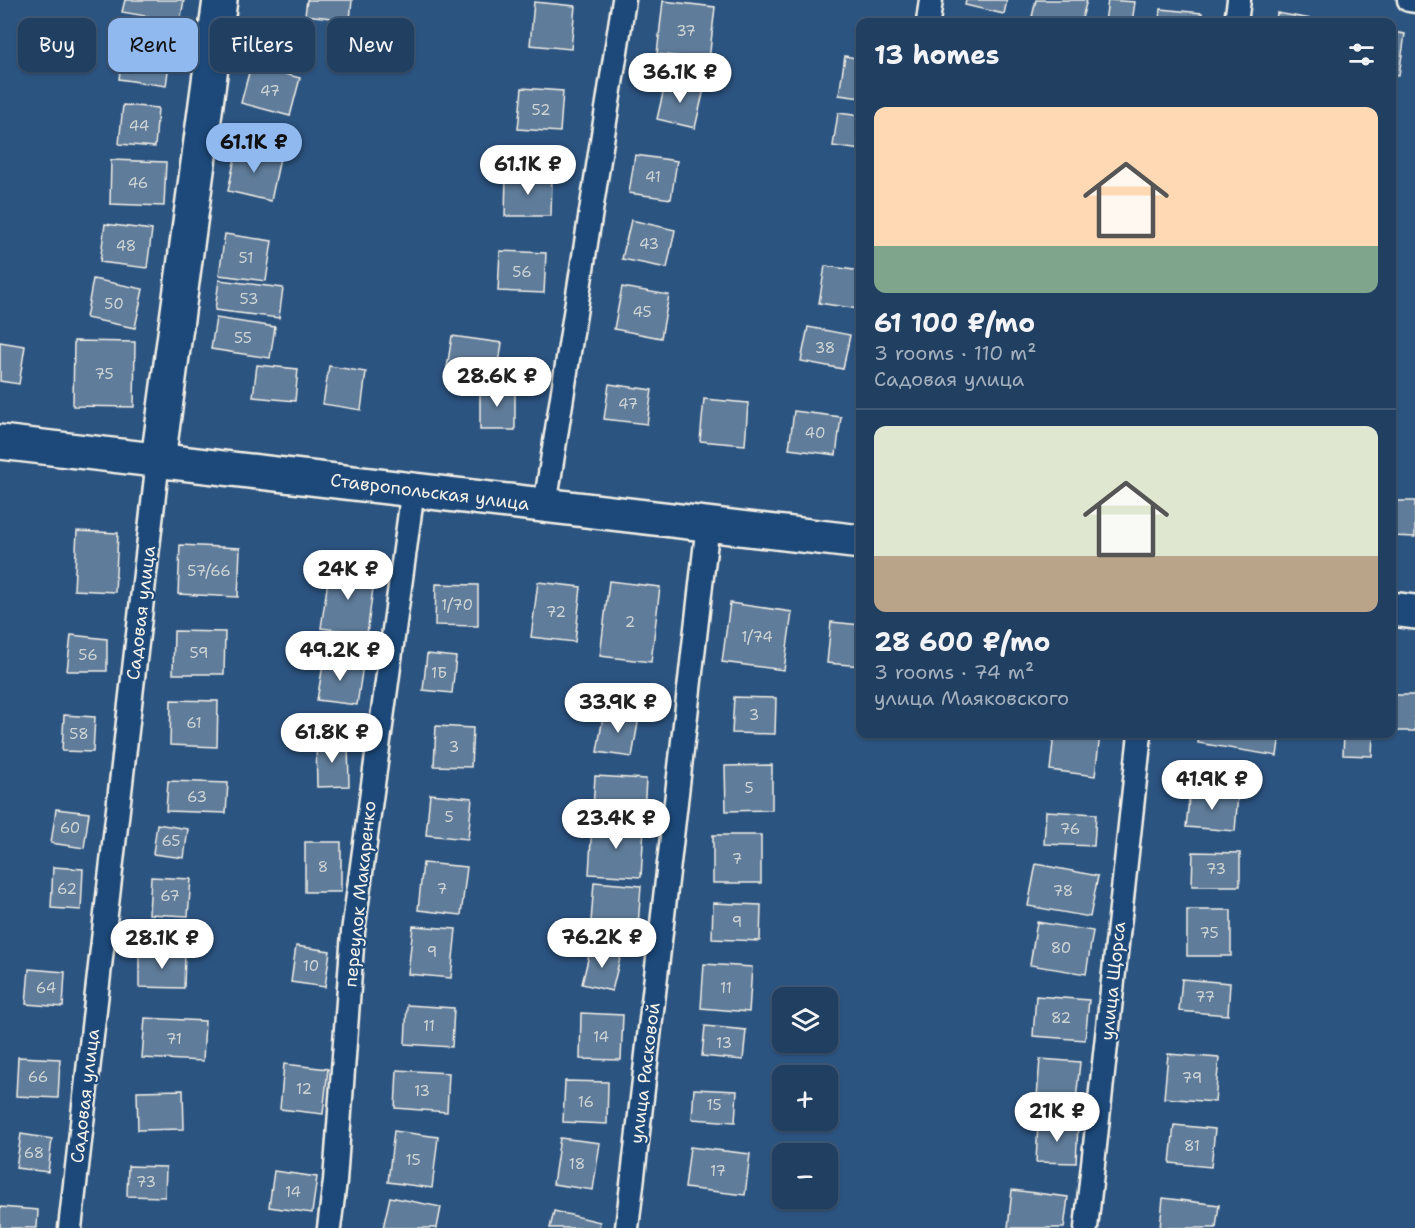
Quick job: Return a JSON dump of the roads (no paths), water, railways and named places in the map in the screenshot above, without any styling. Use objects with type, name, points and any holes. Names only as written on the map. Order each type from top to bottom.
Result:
[{"type":"main road","name":"Садовая улица","points":[[158,460],[219,0]]},
{"type":"main road","name":"Ставропольская улица","points":[[0,442],[708,524],[856,536]]},
{"type":"main road","points":[[1396,610],[1415,612]]},
{"type":"street","points":[[545,506],[624,0]]},
{"type":"street","points":[[929,18],[931,0]]},
{"type":"street","points":[[1237,18],[1239,0]]},
{"type":"street","points":[[1409,0],[1415,1]]},
{"type":"street","name":"Садовая улица","points":[[70,1228],[158,460]]},
{"type":"street","name":"переулок Макаренко","points":[[329,1228],[335,1181],[353,932],[413,490]]},
{"type":"street","name":"улица Расковой","points":[[627,1228],[708,524]]},
{"type":"street","name":"улица Щорса","points":[[1086,1228],[1140,738]]}]
